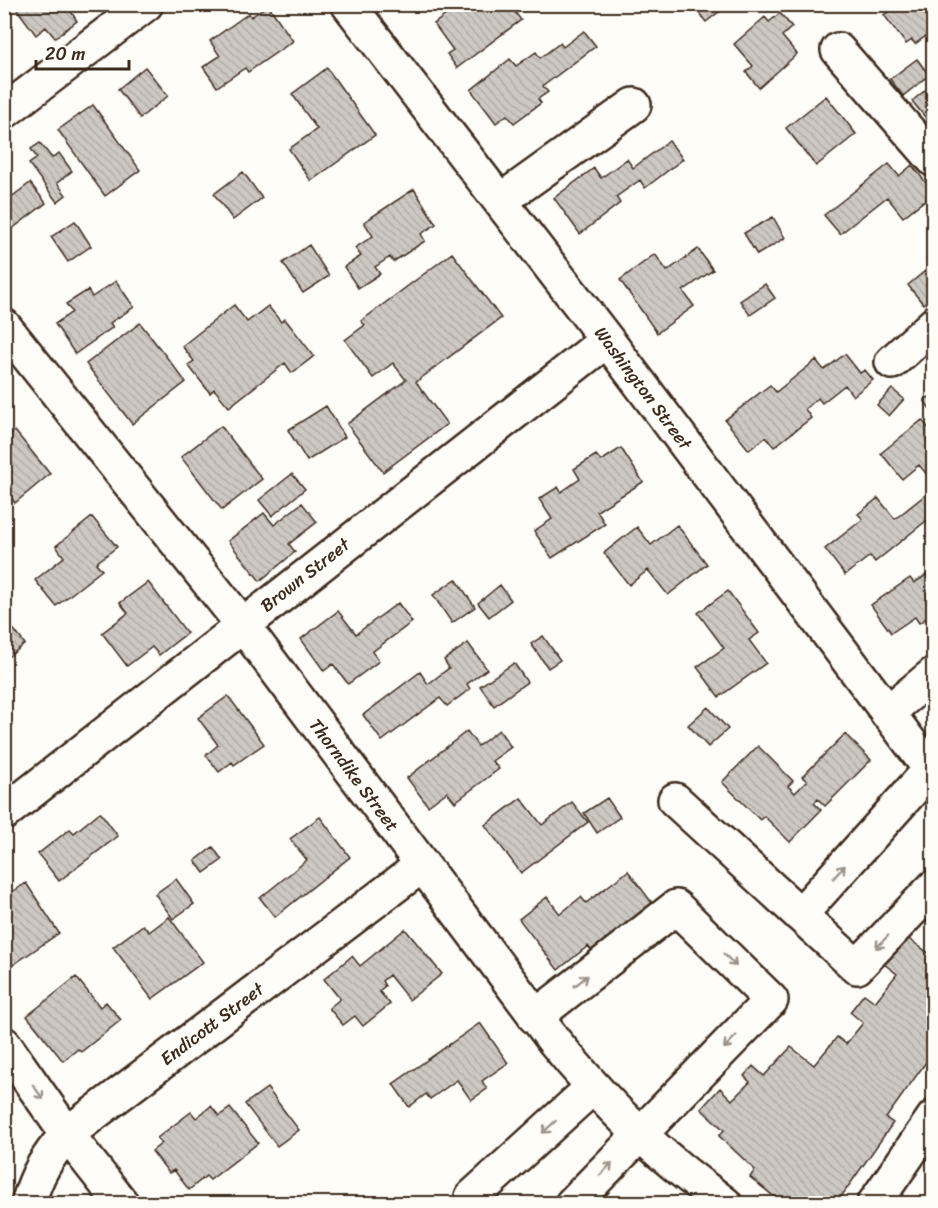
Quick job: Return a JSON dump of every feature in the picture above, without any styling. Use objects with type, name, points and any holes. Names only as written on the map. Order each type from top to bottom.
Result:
[{"type":"street","points":[[4,112],[94,46],[146,4]]},
{"type":"street","name":"Washington Street","points":[[348,4],[607,340],[932,772]]},
{"type":"street","points":[[838,50],[933,160]]},
{"type":"street","points":[[500,201],[634,105]]},
{"type":"street","points":[[892,362],[933,324]]},
{"type":"street","name":"Thorndike Street","points":[[4,326],[242,624],[535,1017],[593,1087],[640,1134],[725,1203]]},
{"type":"street","name":"Brown Street","points":[[4,813],[242,624],[607,340]]},
{"type":"street","points":[[887,713],[933,674]]},
{"type":"street","points":[[800,915],[932,772]]},
{"type":"street","points":[[675,800],[857,967],[930,898]]},
{"type":"street","name":"Endicott Street","points":[[28,1203],[35,1180],[47,1157],[68,1134],[421,866]]},
{"type":"street","points":[[535,1017],[676,907],[771,1000],[572,1203]]},
{"type":"street","points":[[4,1044],[68,1134],[122,1203]]},
{"type":"street","points":[[473,1203],[472,1197],[593,1087]]},
{"type":"street","points":[[874,1203],[933,1118]]},
{"type":"building","points":[[13,4],[77,4],[70,10],[77,21],[55,38],[46,27],[36,35]]},
{"type":"building","points":[[505,4],[503,6],[507,11],[511,7],[521,20],[457,68],[447,54],[453,50],[434,24],[451,11],[446,5]]},
{"type":"building","points":[[692,4],[729,4],[706,22]]},
{"type":"building","points":[[898,4],[934,4],[934,30],[915,44],[912,40],[906,44],[884,15]]},
{"type":"building","points":[[268,5],[293,41],[248,72],[245,68],[217,87],[203,67],[220,56],[210,41],[249,13],[251,17]]},
{"type":"building","points":[[780,13],[792,27],[782,36],[797,54],[759,88],[746,72],[753,66],[734,44],[765,17],[769,22]]},
{"type":"building","points":[[584,31],[596,46],[543,86],[548,92],[538,99],[541,103],[514,123],[507,115],[496,123],[471,90],[510,59],[516,66],[536,52],[540,58],[560,43],[563,47]]},
{"type":"building","points":[[917,59],[929,75],[903,96],[890,79]]},
{"type":"building","points":[[145,67],[168,96],[140,118],[118,89]]},
{"type":"building","points":[[327,68],[375,135],[311,181],[289,149],[317,129],[292,94]]},
{"type":"building","points":[[934,83],[934,128],[912,101]]},
{"type":"building","points":[[826,96],[856,134],[816,166],[786,128]]},
{"type":"building","points":[[93,105],[140,170],[105,196],[58,130]]},
{"type":"building","points":[[669,141],[683,159],[645,188],[640,180],[616,197],[620,203],[580,234],[554,198],[594,168],[601,178],[627,159],[633,168]]},
{"type":"building","points":[[40,143],[52,158],[59,153],[72,171],[57,183],[66,195],[57,202],[29,164],[37,158],[31,149]]},
{"type":"building","points":[[889,164],[899,176],[912,165],[934,193],[903,217],[887,197],[840,234],[824,215]]},
{"type":"building","points":[[243,172],[262,198],[233,220],[214,194]]},
{"type":"building","points":[[30,183],[46,203],[4,235],[4,190],[10,198]]},
{"type":"building","points":[[414,189],[436,224],[421,234],[425,241],[393,262],[390,257],[375,267],[380,274],[358,288],[344,267],[361,256],[355,248],[373,236],[364,222]]},
{"type":"building","points":[[773,217],[785,238],[757,255],[744,233]]},
{"type":"building","points":[[75,221],[91,246],[68,262],[51,237]]},
{"type":"building","points":[[309,245],[329,276],[303,293],[283,263]]},
{"type":"building","points":[[698,249],[713,270],[683,291],[694,306],[657,333],[620,280],[655,254],[667,271]]},
{"type":"building","points":[[452,253],[501,318],[416,382],[447,424],[383,472],[347,424],[406,380],[393,363],[373,378],[345,340],[365,325],[361,321]]},
{"type":"building","points":[[934,253],[934,296],[923,304],[908,285],[931,266],[926,259]]},
{"type":"building","points":[[116,281],[134,307],[110,323],[113,327],[75,354],[55,324],[72,312],[66,304],[88,290],[92,297]]},
{"type":"building","points":[[765,284],[775,298],[750,315],[740,301]]},
{"type":"building","points":[[234,305],[247,322],[268,306],[281,322],[285,319],[314,356],[292,373],[285,363],[229,407],[214,389],[210,393],[188,365],[194,361],[182,346]]},
{"type":"building","points":[[140,323],[186,382],[132,424],[86,364]]},
{"type":"building","points":[[845,354],[860,373],[865,370],[873,380],[853,396],[845,385],[822,403],[818,398],[805,409],[811,418],[774,447],[766,437],[749,450],[725,420],[770,385],[776,392],[816,360],[824,370]]},
{"type":"building","points":[[892,389],[904,399],[889,416],[877,405]]},
{"type":"building","points":[[934,394],[934,414],[933,414],[924,400]]},
{"type":"building","points":[[326,406],[345,437],[307,461],[288,430]]},
{"type":"building","points":[[922,420],[934,435],[934,483],[919,465],[902,479],[881,453]]},
{"type":"building","points":[[221,426],[262,479],[222,510],[181,457]]},
{"type":"building","points":[[15,431],[50,474],[15,503],[4,490],[4,439]]},
{"type":"building","points":[[621,448],[643,482],[597,511],[605,524],[552,558],[534,531],[552,519],[539,499],[558,487],[561,492],[580,479],[574,469],[596,455],[601,461]]},
{"type":"building","points":[[292,474],[305,489],[272,516],[259,500]]},
{"type":"building","points":[[934,488],[934,523],[930,526],[926,521],[875,562],[870,556],[845,575],[825,549],[863,519],[858,514],[878,498],[895,519]]},
{"type":"building","points":[[302,503],[317,522],[289,544],[295,552],[260,581],[228,541],[264,513],[274,525]]},
{"type":"building","points":[[92,517],[117,547],[96,563],[102,570],[56,606],[35,580],[64,557],[56,546]]},
{"type":"building","points":[[677,525],[707,564],[668,595],[648,570],[629,585],[604,553],[637,527],[651,545]]},
{"type":"building","points":[[934,570],[934,613],[919,623],[915,617],[891,633],[871,605],[910,578],[914,583]]},
{"type":"building","points":[[456,579],[475,607],[452,623],[433,595]]},
{"type":"building","points":[[148,582],[187,633],[159,655],[152,647],[127,666],[102,633],[128,613],[120,603]]},
{"type":"building","points":[[500,585],[511,600],[489,617],[478,603]]},
{"type":"building","points":[[728,591],[759,633],[749,640],[766,663],[719,697],[697,667],[724,648],[698,613]]},
{"type":"building","points":[[398,603],[412,622],[372,652],[379,661],[348,684],[333,664],[324,671],[301,639],[338,611],[356,634]]},
{"type":"building","points":[[4,617],[25,644],[4,660]]},
{"type":"building","points":[[543,636],[560,660],[548,668],[531,644]]},
{"type":"building","points":[[468,643],[487,669],[467,684],[470,689],[447,706],[440,698],[382,741],[363,715],[420,672],[428,684],[449,668],[444,660]]},
{"type":"building","points":[[514,663],[527,682],[494,706],[480,686]]},
{"type":"building","points":[[228,696],[264,744],[234,765],[232,762],[219,772],[206,755],[218,745],[198,718]]},
{"type":"building","points":[[708,707],[728,729],[708,747],[688,725]]},
{"type":"building","points":[[499,730],[511,747],[492,761],[499,769],[455,802],[447,792],[428,806],[407,778],[467,731],[478,746]]},
{"type":"building","points":[[845,734],[871,760],[825,806],[818,799],[814,803],[821,810],[790,842],[764,816],[760,820],[722,782],[758,746],[793,781],[788,786],[795,793],[807,781],[802,777]]},
{"type":"building","points":[[521,798],[542,825],[572,802],[588,822],[521,873],[485,825]]},
{"type":"building","points":[[607,798],[620,817],[597,833],[584,813]]},
{"type":"building","points":[[100,812],[118,836],[59,881],[38,854],[70,829],[74,833]]},
{"type":"building","points":[[320,817],[350,857],[275,917],[260,898],[307,860],[290,839]]},
{"type":"building","points":[[213,847],[222,860],[204,873],[195,861]]},
{"type":"building","points":[[628,871],[653,904],[592,951],[588,946],[558,970],[519,919],[547,897],[560,914],[581,897],[586,903]]},
{"type":"building","points":[[176,879],[194,904],[173,919],[155,894]]},
{"type":"building","points":[[26,883],[59,933],[13,965],[4,952],[4,886],[10,893]]},
{"type":"building","points":[[169,917],[203,962],[152,999],[113,947],[143,925],[149,932]]},
{"type":"building","points":[[405,929],[442,974],[409,1000],[389,975],[382,981],[385,986],[379,991],[390,1004],[363,1026],[355,1016],[343,1025],[329,1008],[340,999],[324,979],[352,956],[360,966]]},
{"type":"building","points":[[906,937],[934,957],[934,1051],[886,1118],[893,1123],[836,1204],[783,1204],[750,1177],[755,1170],[719,1136],[724,1130],[701,1109],[720,1088],[732,1100],[750,1082],[744,1076],[753,1066],[764,1076],[791,1047],[814,1065],[837,1037],[846,1044],[863,1023],[850,1012],[864,994],[875,1002],[897,974],[884,964]]},
{"type":"building","points":[[76,977],[100,1007],[106,1002],[121,1020],[81,1052],[78,1049],[63,1061],[27,1016]]},
{"type":"building","points":[[480,1023],[508,1063],[482,1081],[487,1089],[471,1100],[457,1080],[430,1099],[426,1094],[409,1107],[393,1084]]},
{"type":"building","points":[[267,1088],[299,1130],[277,1146],[245,1104]]},
{"type":"building","points":[[211,1106],[219,1116],[230,1108],[258,1143],[210,1180],[206,1176],[189,1190],[174,1170],[169,1173],[152,1151],[162,1143],[157,1138],[191,1112],[196,1118]]}]
